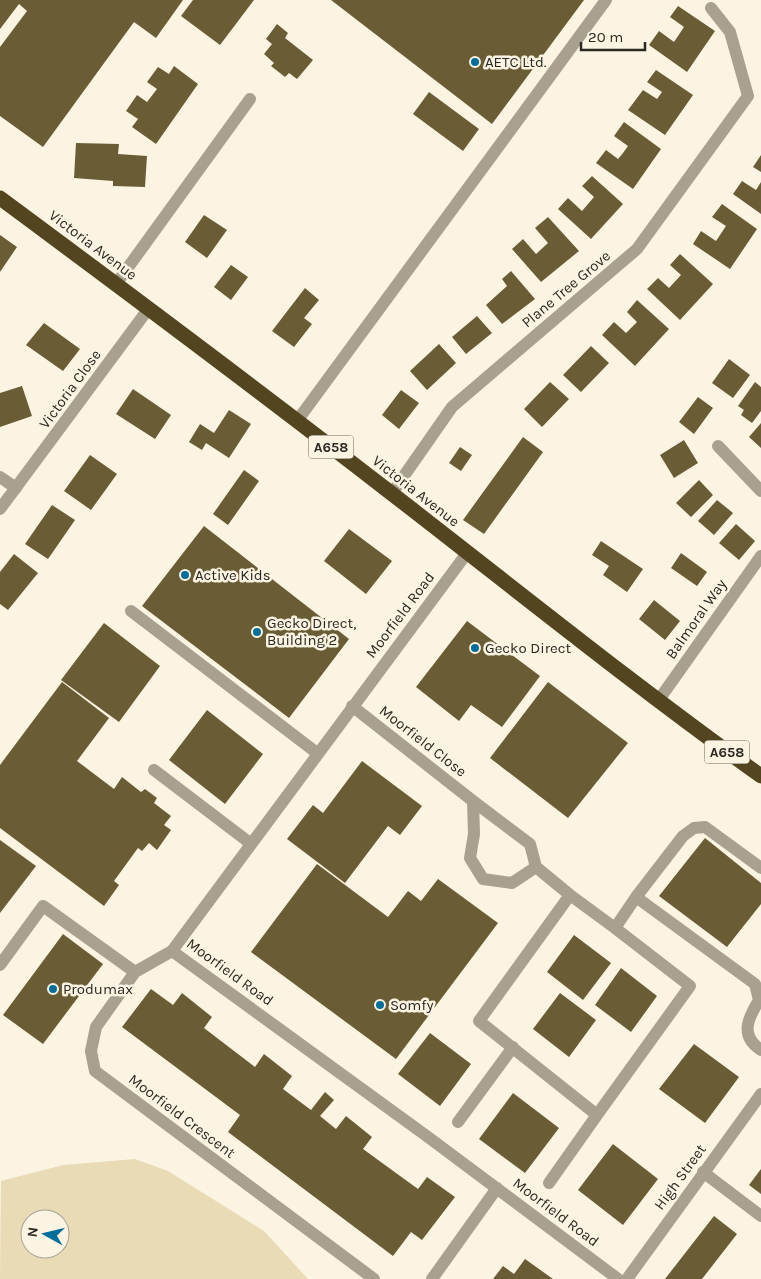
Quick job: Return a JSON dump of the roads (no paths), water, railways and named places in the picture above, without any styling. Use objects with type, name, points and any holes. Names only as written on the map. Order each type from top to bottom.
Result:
[{"type":"highway","name":"Victoria Avenue","points":[[0,198],[149,308],[392,493],[658,701],[761,776]]},
{"type":"street","points":[[296,421],[606,0]]},
{"type":"street","name":"Plane Tree Grove","points":[[392,493],[452,407],[637,249],[748,96],[730,32],[711,8]]},
{"type":"street","points":[[116,284],[250,99]]},
{"type":"street","name":"Victoria Close","points":[[0,509],[149,308]]},
{"type":"street","points":[[718,446],[761,491]]},
{"type":"street","points":[[0,477],[16,488]]},
{"type":"street","name":"Moorfield Road","points":[[467,553],[250,843],[172,951],[618,1279]]},
{"type":"street","name":"Balmoral Way","points":[[658,701],[761,556]]},
{"type":"street","points":[[131,611],[317,753]]},
{"type":"street","name":"Moorfield Close","points":[[352,706],[530,844],[536,867]]},
{"type":"street","points":[[154,770],[250,843]]},
{"type":"street","points":[[474,801],[474,834],[470,858],[484,879],[512,883],[536,867],[690,986],[550,1183]]},
{"type":"street","points":[[615,928],[636,897],[683,836],[694,828],[705,827],[761,868]]},
{"type":"street","points":[[570,895],[479,1021],[597,1115]]},
{"type":"street","points":[[636,897],[755,984],[760,999],[750,1016],[747,1032],[752,1044],[761,1050]]},
{"type":"street","points":[[0,965],[43,906],[134,972]]},
{"type":"street","name":"Moorfield Crescent","points":[[172,951],[134,972],[96,1027],[91,1051],[95,1071],[374,1279]]},
{"type":"street","points":[[458,1122],[513,1048]]},
{"type":"street","name":"High Street","points":[[627,1279],[761,1094]]},
{"type":"street","points":[[703,1172],[761,1216]]},
{"type":"street","points":[[432,1279],[496,1188]]},
{"type":"place","name":"AETC Ltd.","points":[[475,62]]},
{"type":"place","name":"Active Kids","points":[[185,575]]},
{"type":"place","name":"Gecko Direct, Building 2","points":[[257,632]]},
{"type":"place","name":"Gecko Direct","points":[[475,648]]},
{"type":"place","name":"Produmax","points":[[53,989]]},
{"type":"place","name":"Somfy","points":[[380,1005]]}]
